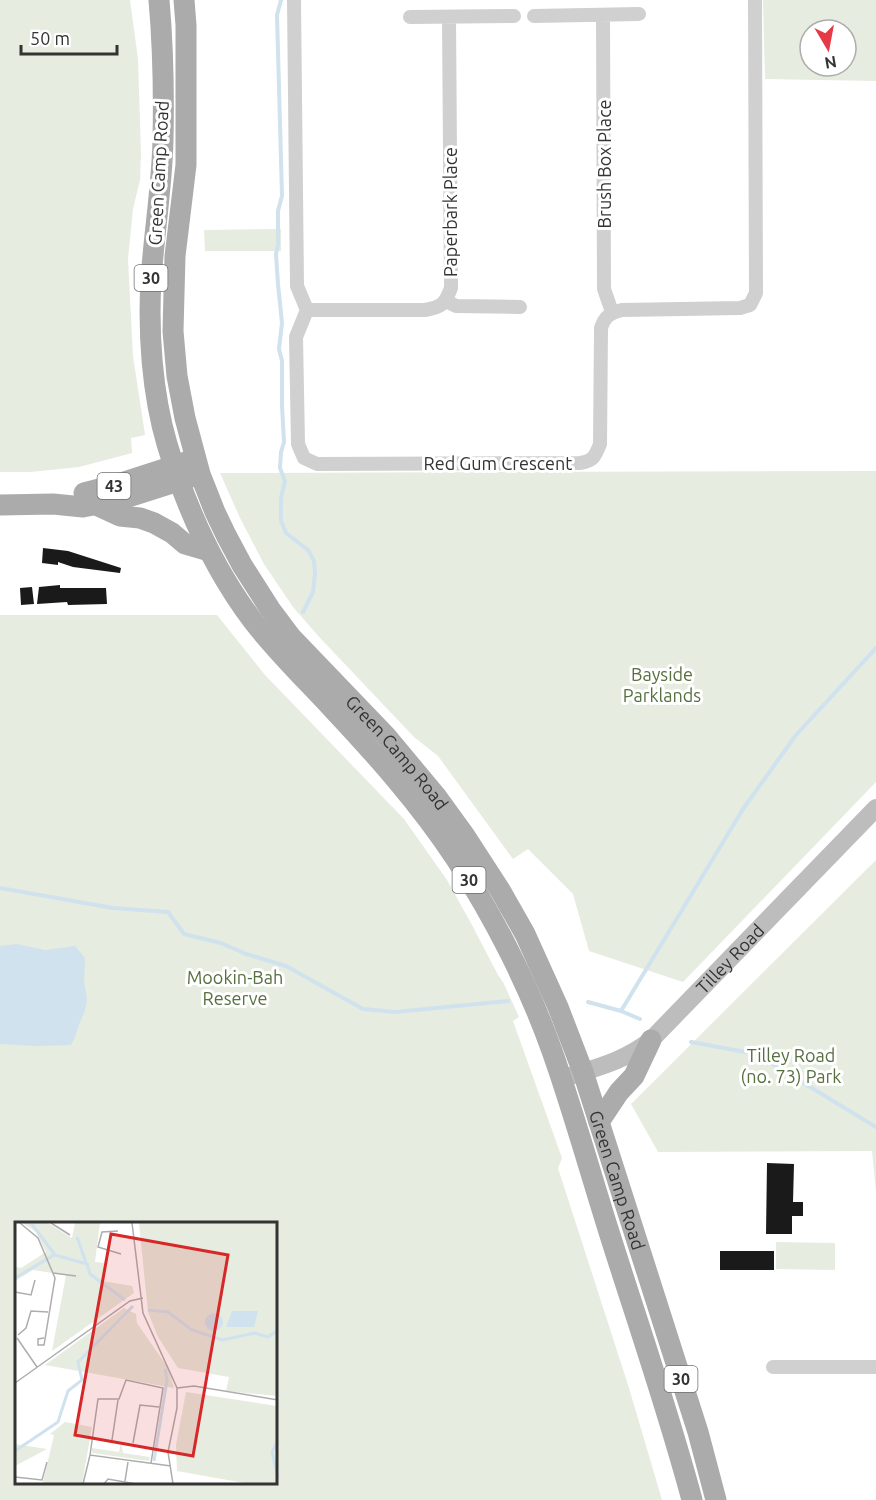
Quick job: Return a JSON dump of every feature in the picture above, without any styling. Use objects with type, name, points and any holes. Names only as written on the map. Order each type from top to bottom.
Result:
[{"type":"main road","name":"Green Camp Road","points":[[159,0],[163,51],[163,142],[151,283],[151,345],[165,435],[190,511],[209,550],[253,620],[278,651],[393,774],[457,860],[483,902],[513,960],[541,1023],[561,1079],[692,1500]]},
{"type":"main road","name":"Green Camp Road","points":[[184,0],[186,165],[175,256],[173,331],[177,376],[198,467],[226,535],[270,609],[291,637],[386,736],[436,796],[471,845],[525,934],[558,1006],[583,1072],[698,1432],[716,1500]]},
{"type":"main road","points":[[96,505],[122,500],[177,474],[198,467]]},
{"type":"main road","name":"43","points":[[53,504],[116,485],[177,474]]},
{"type":"main road","name":"43","points":[[0,505],[53,504],[83,507],[96,505],[120,516],[140,518],[154,523],[172,533],[185,544],[209,550]]},
{"type":"main road","name":"Tilley Road","points":[[561,1079],[625,1057],[651,1040],[876,808]]},
{"type":"main road","points":[[599,1122],[619,1092],[634,1076],[651,1040]]},
{"type":"street","points":[[294,0],[297,286],[307,310]]},
{"type":"street","points":[[612,312],[740,308],[750,305],[756,293],[755,0]]},
{"type":"street","points":[[534,16],[639,14]]},
{"type":"street","name":"Brush Box Place","points":[[603,15],[604,289],[612,312]]},
{"type":"street","points":[[410,17],[514,16]]},
{"type":"street","name":"Paperbark Place","points":[[307,310],[425,310],[437,308],[446,301],[451,288],[449,17]]},
{"type":"street","points":[[446,301],[456,306],[520,307]]},
{"type":"street","name":"Red Gum Crescent","points":[[307,310],[296,337],[298,444],[304,458],[317,464],[588,462],[596,456],[600,444],[601,327],[604,319],[612,312]]},
{"type":"street","points":[[773,1367],[876,1366]]},
{"type":"green space","points":[[0,0],[130,0],[138,59],[141,153],[140,180],[133,209],[128,259],[133,356],[145,435],[131,438],[132,453],[79,467],[31,472],[0,472]]},
{"type":"green space","points":[[763,0],[876,0],[876,81],[765,79]]},
{"type":"green space","points":[[281,229],[281,251],[205,251],[204,230]]},
{"type":"green space","name":"Bayside Parklands","points":[[876,471],[876,782],[683,982],[589,951],[573,894],[528,849],[513,859],[438,756],[414,737],[293,607],[264,564],[220,473]]},
{"type":"green space","name":"Mookin-Bah Reserve","points":[[0,615],[217,615],[265,675],[404,819],[447,880],[503,982],[519,1017],[513,1021],[562,1158],[558,1168],[629,1388],[662,1500],[0,1500]]},
{"type":"green space","name":"Tilley Road (no. 73) Park","points":[[876,860],[876,1192],[872,1151],[658,1152],[631,1104]]},
{"type":"green space","points":[[776,1242],[835,1243],[835,1270],[776,1269]]},
{"type":"water","points":[[17,944],[45,950],[75,946],[85,958],[84,981],[87,1000],[71,1045],[0,1044],[0,946]]},
{"type":"building","points":[[43,548],[68,551],[121,568],[120,573],[73,567],[58,562],[58,565],[42,563]]},
{"type":"building","points":[[60,585],[60,588],[106,588],[107,604],[68,605],[67,602],[37,604],[39,587]]},
{"type":"building","points":[[32,587],[34,604],[21,605],[20,588]]},
{"type":"building","points":[[767,1163],[794,1164],[793,1202],[803,1202],[803,1216],[792,1216],[792,1234],[766,1234]]},
{"type":"building","points":[[720,1251],[774,1251],[774,1270],[720,1270]]},
{"type":"waterway","points":[[281,0],[277,15],[282,196],[278,211],[276,254],[282,323],[279,349],[282,361],[284,442],[280,468],[285,481],[281,498],[281,521],[286,533],[308,550],[314,561],[313,592],[303,612]]},
{"type":"waterway","points":[[621,1011],[743,809],[796,735],[876,648]]},
{"type":"waterway","points":[[0,888],[113,908],[168,912],[184,934],[221,943],[246,954],[286,966],[363,1009],[395,1012],[508,1001]]},
{"type":"waterway","points":[[588,1002],[640,1019]]},
{"type":"waterway","points":[[691,1042],[756,1054],[876,1127]]}]
